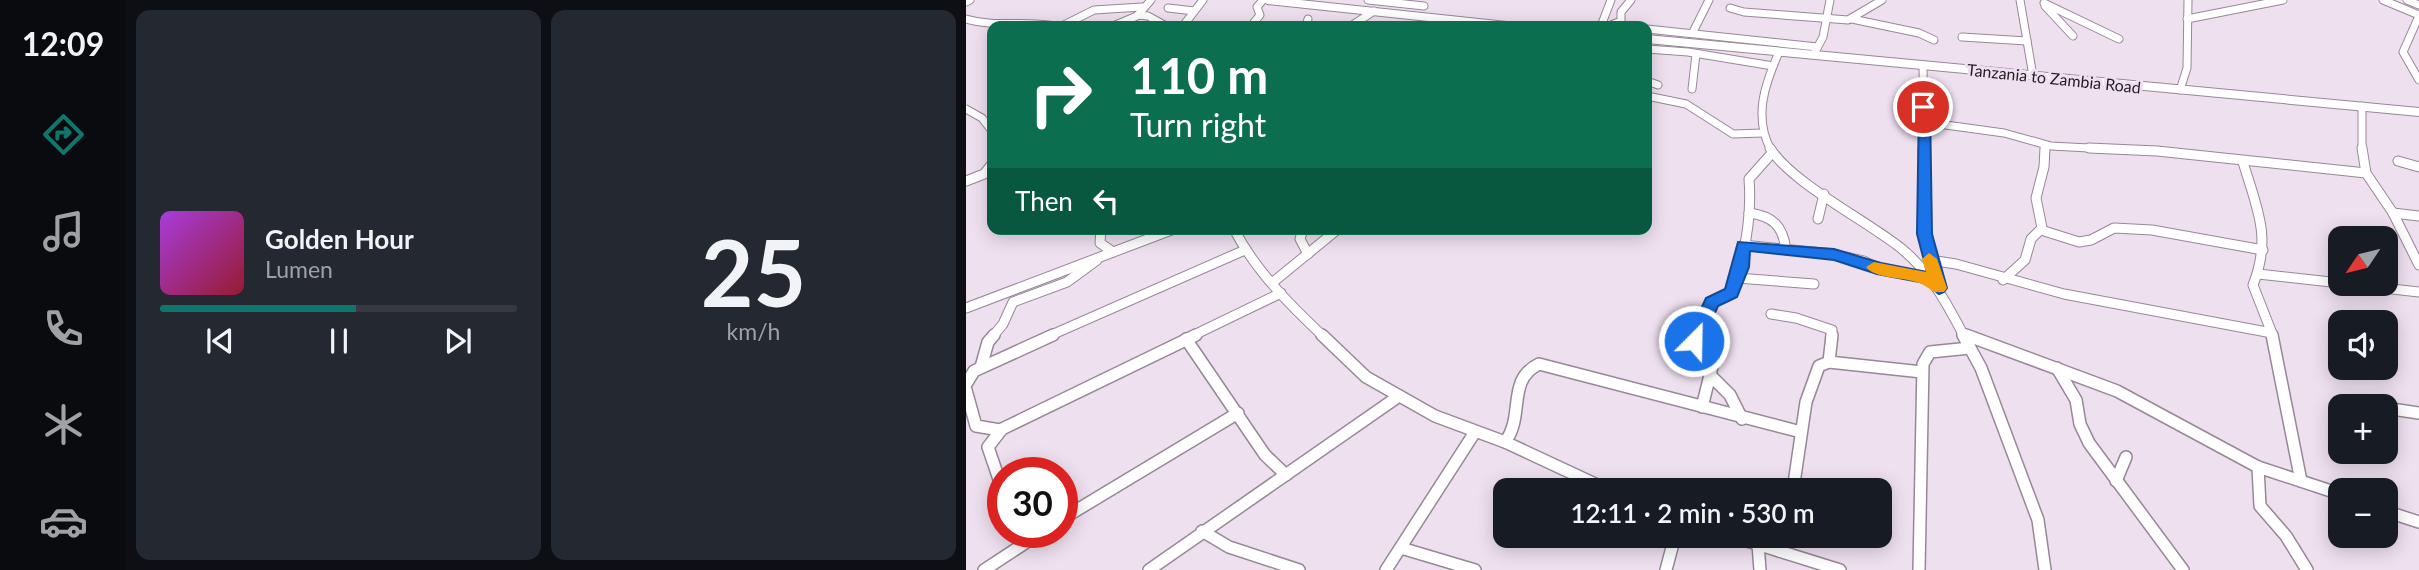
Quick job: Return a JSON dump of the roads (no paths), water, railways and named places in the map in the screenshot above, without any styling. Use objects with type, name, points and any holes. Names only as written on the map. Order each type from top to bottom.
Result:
[{"type":"highway","points":[[1265,0],[1371,5],[1475,21]]},
{"type":"highway","name":"Tanzania to Zambia Road","points":[[1652,39],[1779,52],[1816,51],[1923,65],[2419,112]]},
{"type":"street","points":[[1138,15],[1142,7],[1152,0]]},
{"type":"street","points":[[1189,21],[1203,0]]},
{"type":"street","points":[[1255,21],[1261,12],[1257,7],[1265,0]]},
{"type":"street","points":[[1603,21],[1611,0]]},
{"type":"street","points":[[1621,21],[1621,12],[1631,0]]},
{"type":"street","points":[[1693,32],[1709,0]]},
{"type":"street","points":[[1652,29],[1693,32],[1816,51],[1823,37],[1830,0]]},
{"type":"street","points":[[1852,19],[1882,0]]},
{"type":"street","points":[[2020,0],[2033,76]]},
{"type":"street","points":[[2180,90],[2187,68],[2188,0]]},
{"type":"street","points":[[2187,19],[2283,0]]},
{"type":"street","points":[[2383,0],[2419,16],[2403,52],[2419,80]]},
{"type":"street","points":[[2407,0],[2419,5]]},
{"type":"street","points":[[2043,2],[2073,36]]},
{"type":"street","points":[[2043,2],[2119,39]]},
{"type":"street","points":[[1356,21],[1371,5],[1424,6]]},
{"type":"street","points":[[1072,21],[1095,10],[1142,7]]},
{"type":"street","points":[[1168,8],[1194,11]]},
{"type":"street","points":[[1730,8],[1744,12],[1852,19],[1919,33],[1934,40]]},
{"type":"street","points":[[1124,21],[1138,15],[1157,21]]},
{"type":"street","points":[[966,19],[987,26]]},
{"type":"street","points":[[1962,37],[2028,41]]},
{"type":"street","points":[[1652,50],[1773,66]]},
{"type":"street","points":[[1779,52],[1760,107],[1763,133],[1772,153],[1903,250],[1939,288]]},
{"type":"street","points":[[1692,89],[1696,54]]},
{"type":"street","points":[[1923,65],[1924,234],[1930,260],[1939,288],[1970,348],[2038,520],[2045,570]]},
{"type":"street","points":[[1652,83],[1658,85]]},
{"type":"street","points":[[1652,97],[1686,104],[1732,134],[1763,133]]},
{"type":"street","points":[[2362,106],[2362,151],[2366,173],[2393,213],[2419,265]]},
{"type":"street","points":[[966,109],[982,118],[987,124]]},
{"type":"street","points":[[1924,122],[2004,132],[2045,145],[2157,151],[2366,173]]},
{"type":"street","points":[[2041,229],[2036,198],[2044,167],[2045,145]]},
{"type":"street","points":[[1702,407],[1713,360],[1698,348],[1695,335],[1712,302],[1730,295],[1737,278],[1749,212],[1749,176],[1772,153]]},
{"type":"street","points":[[2398,161],[2419,167]]},
{"type":"street","points":[[2243,162],[2260,215],[2263,250],[2263,260],[2253,285],[2272,333],[2301,481]]},
{"type":"street","points":[[966,181],[987,170]]},
{"type":"street","points":[[1818,219],[1824,194]]},
{"type":"street","points":[[1749,212],[1778,223],[1784,233],[1786,250]]},
{"type":"street","points":[[2393,213],[2419,216]]},
{"type":"street","points":[[2041,229],[2079,242],[2091,240],[2114,228],[2152,230],[2263,250]]},
{"type":"street","points":[[2003,280],[2025,260],[2031,239],[2041,229]]},
{"type":"street","points":[[1101,235],[1100,243],[1113,252]]},
{"type":"street","points":[[966,308],[1158,235]]},
{"type":"street","points":[[1237,235],[1245,250],[1272,283],[1356,369],[1435,416],[1505,442],[1582,478]]},
{"type":"street","points":[[1302,235],[1301,242],[1308,254]]},
{"type":"street","points":[[1272,283],[1331,235]]},
{"type":"street","points":[[1743,245],[1834,254],[1864,261],[1877,268],[1930,278]]},
{"type":"street","points":[[1245,250],[981,367],[967,381],[971,428],[1001,429],[1282,293]]},
{"type":"street","points":[[981,367],[988,342],[998,332],[1013,302],[1076,278],[1100,257]]},
{"type":"street","points":[[1930,260],[1962,264],[2003,280],[2100,303],[2272,333]]},
{"type":"street","points":[[2258,274],[2328,282]]},
{"type":"street","points":[[1737,278],[1814,284]]},
{"type":"street","points":[[2398,290],[2419,292]]},
{"type":"street","points":[[1771,314],[1796,318],[1832,330],[1829,362]]},
{"type":"street","points":[[1962,333],[2137,400],[2258,467],[2328,490]]},
{"type":"street","points":[[1186,339],[1265,455],[1286,475]]},
{"type":"street","points":[[1919,570],[1922,372],[1929,352],[1970,348]]},
{"type":"street","points":[[1795,478],[1801,432],[1816,371],[1829,362],[1922,372]]},
{"type":"street","points":[[1505,442],[1515,424],[1517,387],[1536,364],[1801,432]]},
{"type":"street","points":[[2057,368],[2076,400],[2083,432],[2183,570]]},
{"type":"street","points":[[1709,374],[1730,395],[1742,419]]},
{"type":"street","points":[[1149,570],[1399,396]]},
{"type":"street","points":[[2398,410],[2419,413]]},
{"type":"street","points":[[1078,509],[1238,412]]},
{"type":"street","points":[[991,457],[988,447],[1001,429]]},
{"type":"street","points":[[1386,570],[1475,432]]},
{"type":"street","points":[[2116,481],[2126,457]]},
{"type":"street","points":[[2258,467],[2260,506],[2286,536],[2307,570]]},
{"type":"street","points":[[2398,515],[2419,522]]},
{"type":"street","points":[[1202,531],[1229,547],[1299,570]]},
{"type":"street","points":[[984,570],[1009,548]]},
{"type":"street","points":[[1401,548],[1475,570]]},
{"type":"street","points":[[1666,570],[1672,548]]},
{"type":"street","points":[[1758,548],[1760,570]]},
{"type":"street","points":[[1770,548],[1840,570]]}]
